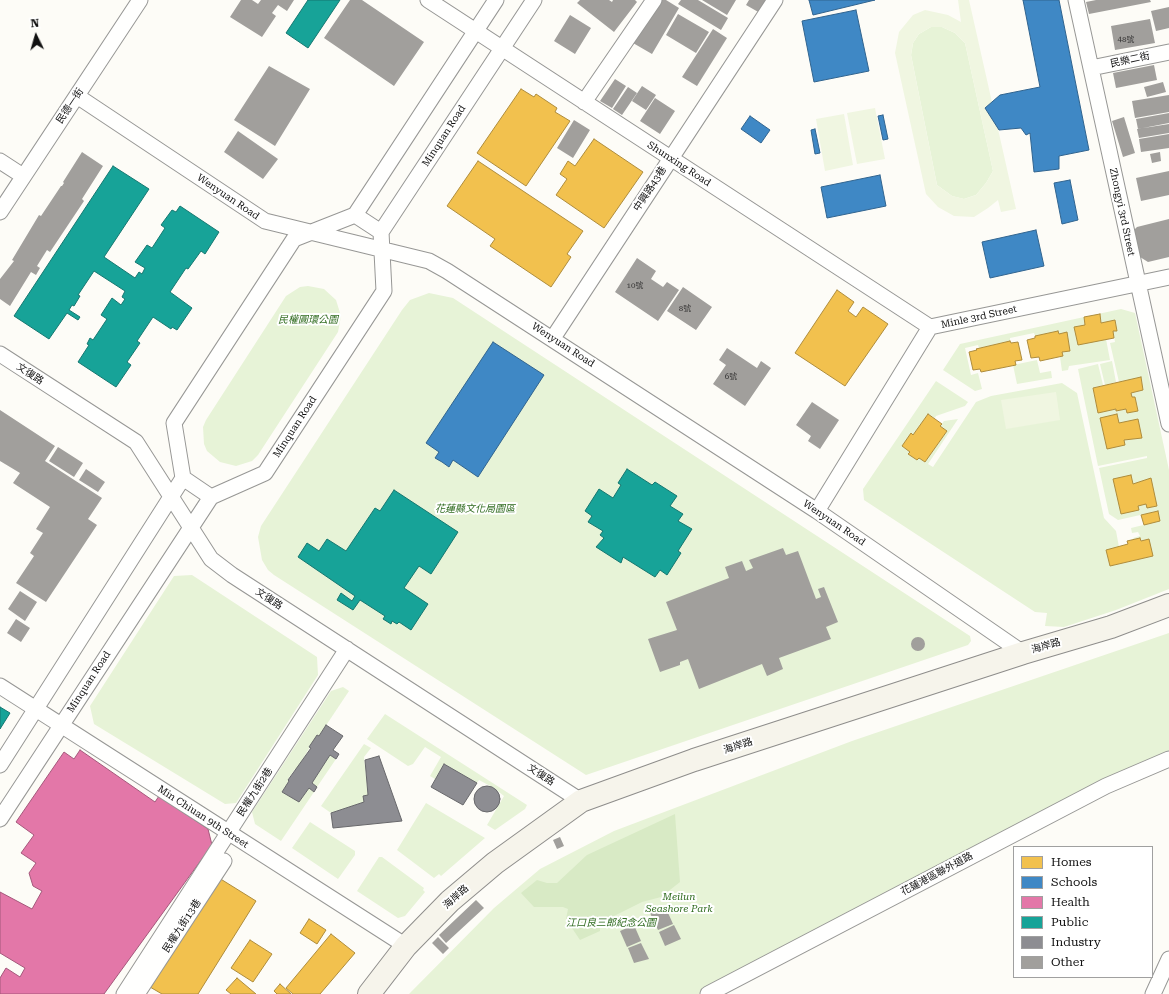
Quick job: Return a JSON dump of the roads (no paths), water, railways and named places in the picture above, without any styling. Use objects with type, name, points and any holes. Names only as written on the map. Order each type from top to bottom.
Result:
[{"type":"main road","name":"海岸路","points":[[370,994],[406,946],[450,901],[489,868],[581,801],[694,760],[1023,653],[1111,627],[1169,605]]},
{"type":"street","name":"民德一街","points":[[0,212],[140,0]]},
{"type":"street","name":"Shunxing Road","points":[[428,0],[930,327]]},
{"type":"street","points":[[0,765],[37,709],[182,478],[174,422],[294,239],[355,215],[496,0]]},
{"type":"street","name":"Minquan Road","points":[[0,819],[211,497],[265,473],[384,291],[381,232],[534,0]]},
{"type":"street","points":[[584,102],[654,0]]},
{"type":"street","name":"中興路43巷","points":[[553,338],[775,0]]},
{"type":"street","name":"Zhongyi 3rd Street","points":[[1076,0],[1137,284],[1169,424]]},
{"type":"street","name":"民樂二街","points":[[1091,68],[1169,52]]},
{"type":"street","name":"Wenyuan Road","points":[[77,96],[265,221],[429,261],[447,271],[553,338],[817,511],[1023,653]]},
{"type":"street","points":[[0,161],[23,176]]},
{"type":"street","points":[[355,215],[381,232]]},
{"type":"street","name":"Minle 3rd Street","points":[[817,511],[930,327],[1169,277]]},
{"type":"street","name":"文復路","points":[[0,354],[136,442],[211,559],[232,575],[581,801]]},
{"type":"street","points":[[182,478],[211,497]]},
{"type":"street","name":"民權九街2巷","points":[[124,994],[229,834],[347,649]]},
{"type":"street","name":"Min Chiuan 9th Street","points":[[0,686],[62,724],[229,834],[406,946]]},
{"type":"street","name":"花蓮港區聯外道路","points":[[708,994],[1106,786],[1169,759]]},
{"type":"street","name":"民權九街13巷","points":[[139,991],[224,861]]},
{"type":"street","points":[[1153,994],[1169,960]]},
{"type":"park label","name":"民權圓環公園","points":[[308,320]]},
{"type":"park label","name":"花蓮縣文化局園區","points":[[475,509]]},
{"type":"park label","name":"Meilun Seashore Park","points":[[679,902]]},
{"type":"park label","name":"江口良三郎紀念公園","points":[[611,923]]}]
